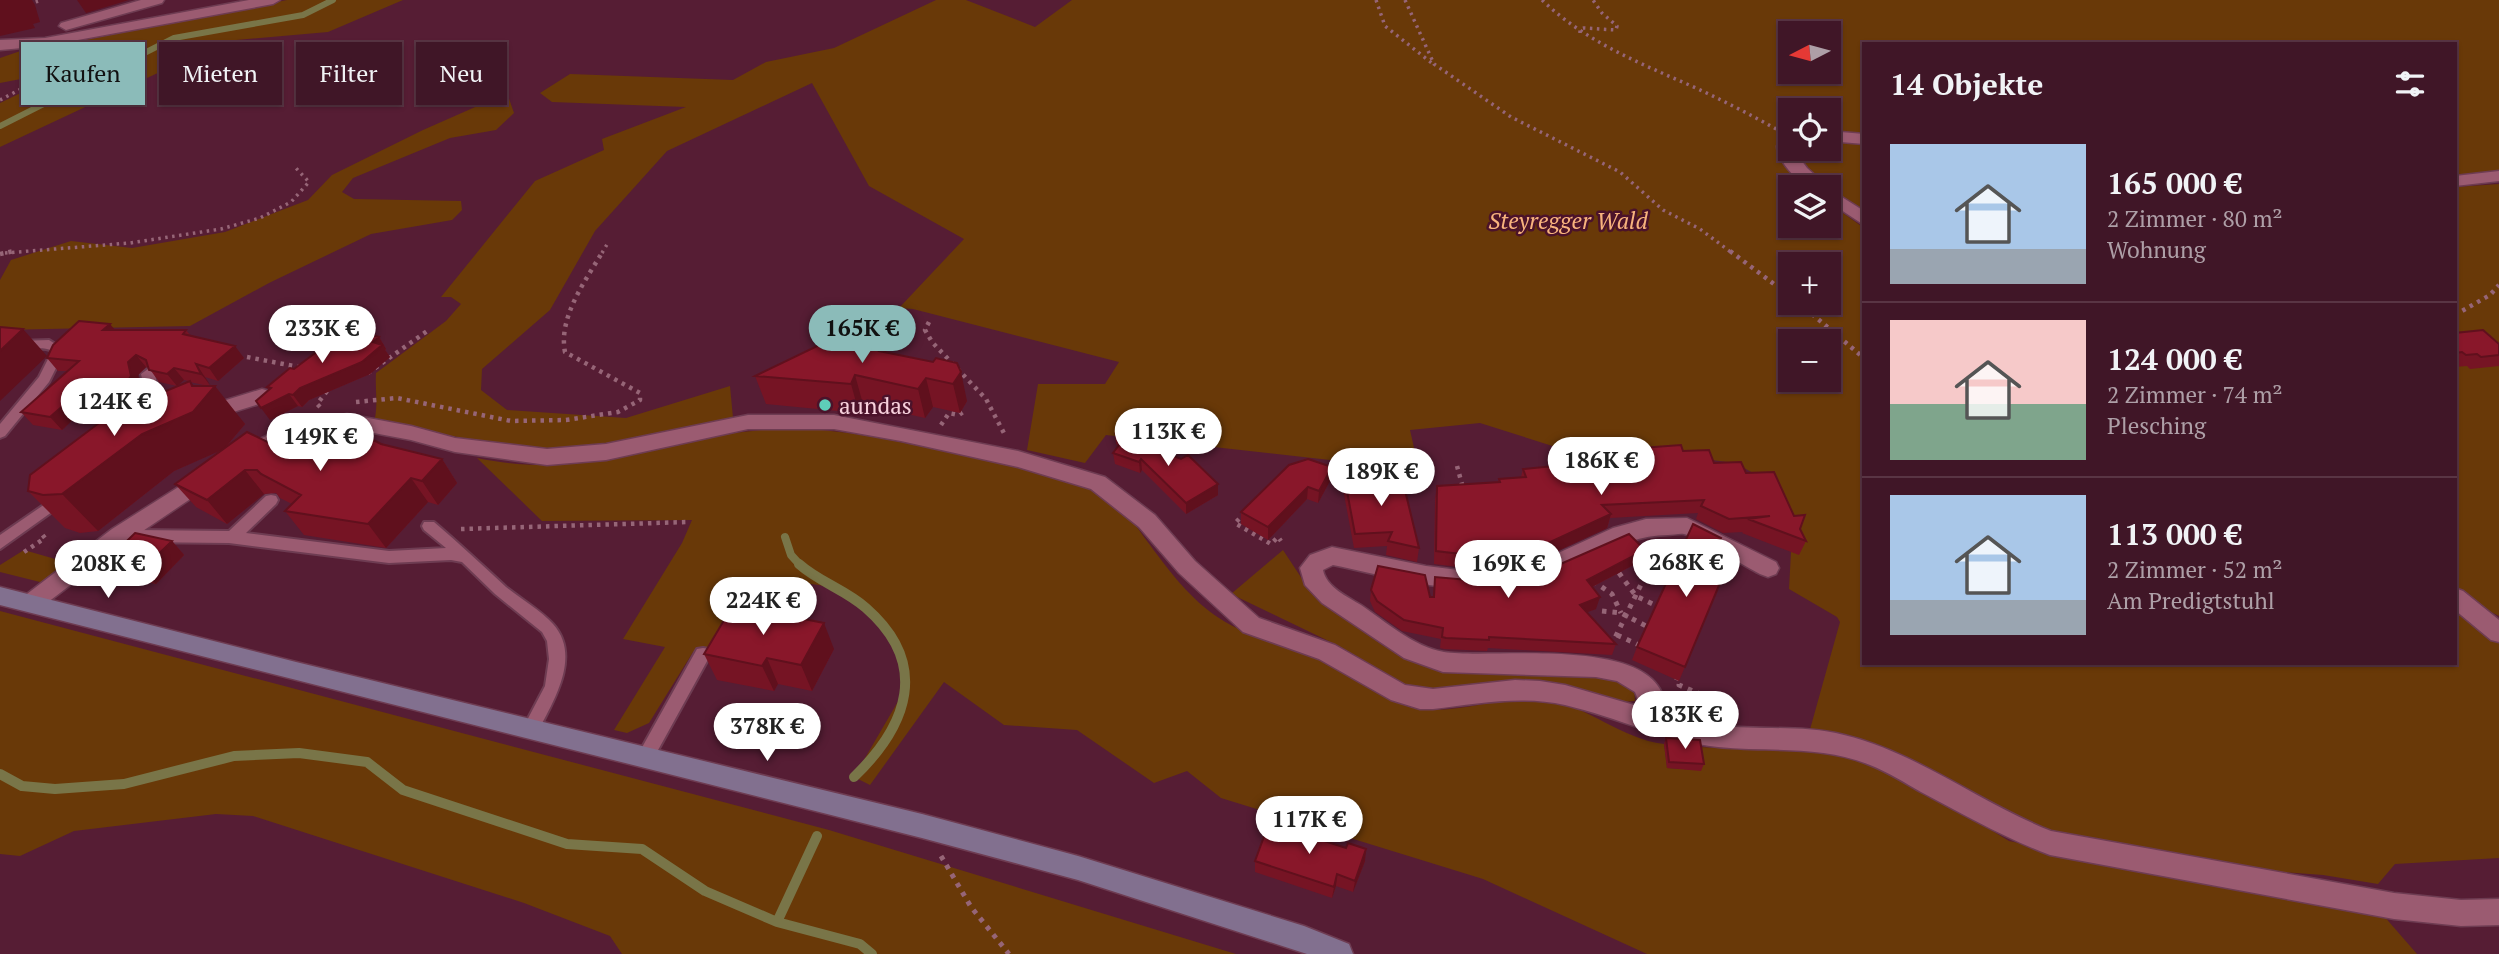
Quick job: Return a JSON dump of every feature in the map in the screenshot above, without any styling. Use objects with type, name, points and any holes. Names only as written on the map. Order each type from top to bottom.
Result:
[{"type":"main road","points":[[0,596],[922,826],[1078,868],[1304,939],[1339,954]]},
{"type":"street","points":[[4,44],[157,0]]},
{"type":"street","points":[[4,44],[46,42],[273,0]]},
{"type":"street","points":[[1841,137],[1862,139]]},
{"type":"street","points":[[1792,161],[1805,175]]},
{"type":"street","points":[[2457,181],[2499,176]]},
{"type":"street","points":[[1841,203],[1862,219]]},
{"type":"street","points":[[179,421],[262,396]]},
{"type":"street","points":[[31,603],[120,535],[182,493],[256,448],[299,429],[347,421],[411,432],[455,445],[547,457],[606,452],[748,422],[834,422],[1018,459],[1098,483],[1147,521],[1187,567],[1251,625],[1327,652],[1399,693],[1420,699],[1433,699],[1515,690],[1541,691],[1565,695],[1652,721],[1716,736],[1805,740],[1842,745],[1877,755],[2015,829],[2050,843],[2394,906],[2461,913],[2499,912]]},
{"type":"street","points":[[1652,721],[1652,699],[1646,687],[1634,676],[1601,667],[1443,662],[1412,651],[1330,597],[1313,579],[1311,568],[1318,561],[1332,556],[1426,575],[1475,581],[1514,577],[1549,568],[1613,536],[1646,527],[1677,526],[1687,526],[1768,568]]},
{"type":"street","points":[[2457,599],[2499,633]]},
{"type":"lane","points":[[0,433],[44,379],[60,350],[49,344],[12,346]]},
{"type":"lane","points":[[123,429],[150,389],[148,373]]},
{"type":"lane","points":[[256,448],[283,449]]},
{"type":"lane","points":[[0,543],[71,491]]},
{"type":"lane","points":[[233,537],[271,500]]},
{"type":"lane","points":[[434,530],[547,628],[555,640],[557,659],[554,687],[531,728]]},
{"type":"lane","points":[[120,535],[168,538],[233,537],[389,557],[452,554],[466,557]]},
{"type":"lane","points":[[646,756],[703,654]]},
{"type":"path","points":[[18,8],[42,0]]},
{"type":"path","points":[[1376,0],[1385,26],[1434,64],[1511,117],[1620,172],[1663,210],[1700,229],[1778,287]]},
{"type":"path","points":[[1405,0],[1434,64]]},
{"type":"path","points":[[1542,0],[1580,34],[1625,58],[1717,97],[1778,132]]},
{"type":"path","points":[[1580,34],[1580,29],[1585,28],[1616,30],[1617,26],[1602,13],[1593,0]]},
{"type":"path","points":[[0,100],[21,88]]},
{"type":"path","points":[[0,91],[6,96]]},
{"type":"path","points":[[0,254],[19,250],[137,244],[246,222],[288,205],[305,191],[309,182],[294,166]]},
{"type":"path","points":[[352,403],[397,398],[511,421],[566,420],[618,412],[634,405],[640,400],[640,393],[565,352],[561,343],[572,309],[609,241]]},
{"type":"path","points":[[2457,314],[2490,295],[2499,285]]},
{"type":"path","points":[[1813,315],[1862,356]]},
{"type":"path","points":[[929,322],[925,330],[932,342],[986,399],[1018,459]]},
{"type":"path","points":[[359,377],[373,372],[430,329]]},
{"type":"path","points":[[247,356],[299,366],[294,375],[262,396]]},
{"type":"path","points":[[299,429],[324,411],[317,404],[330,388]]},
{"type":"path","points":[[940,427],[948,412],[959,415],[962,412]]},
{"type":"path","points":[[1457,466],[1464,489],[1468,493]]},
{"type":"path","points":[[1246,512],[1235,523],[1271,544],[1278,537],[1281,541]]},
{"type":"path","points":[[434,530],[688,522]]},
{"type":"path","points":[[1609,649],[1623,615],[1636,596],[1661,544]]},
{"type":"path","points":[[1656,555],[1677,562]]},
{"type":"path","points":[[1619,573],[1636,596],[1657,606]]},
{"type":"path","points":[[1645,577],[1666,585]]},
{"type":"path","points":[[1590,580],[1610,590],[1623,615]]},
{"type":"path","points":[[1602,611],[1623,615],[1648,627]]},
{"type":"path","points":[[1617,635],[1639,645]]},
{"type":"path","points":[[1674,677],[1680,680],[1679,685],[1700,694]]},
{"type":"path","points":[[922,826],[971,908],[1009,954]]},
{"type":"green space","points":[[287,0],[403,0],[328,32],[231,42],[159,42],[159,72],[145,79],[145,42],[67,42]]},
{"type":"green space","name":"Steyregger Wald","points":[[936,0],[966,0],[1035,27],[1072,0],[2499,0],[2499,172],[2457,177],[2457,42],[1862,42],[1862,137],[1841,134],[1841,98],[1778,98],[1777,141],[1778,161],[1783,161],[1793,175],[1778,175],[1778,238],[1841,238],[1841,212],[1862,227],[1862,665],[2457,665],[2457,606],[2499,639],[2499,858],[2395,864],[2378,884],[2323,875],[2226,868],[2100,845],[2025,824],[1868,742],[1843,736],[1809,733],[1840,622],[1837,617],[1789,589],[1791,552],[1799,528],[1775,485],[1735,463],[1628,449],[1565,450],[1480,423],[1410,430],[1419,470],[1106,435],[1085,463],[1027,450],[1038,384],[1105,384],[1119,362],[913,309],[899,308],[964,239],[869,186],[812,83],[667,151],[595,231],[550,310],[482,369],[481,390],[507,410],[626,418],[730,386],[733,418],[592,447],[537,449],[455,437],[375,418],[376,373],[446,321],[461,304],[451,297],[441,297],[535,181],[604,150],[602,139],[686,107],[552,102],[540,93],[570,74],[733,80],[766,62],[834,48]]},
{"type":"green space","points":[[21,51],[21,79],[0,83],[0,58]]},
{"type":"green space","points":[[21,93],[21,105],[90,105],[0,147],[0,103]]},
{"type":"green space","points":[[507,93],[514,113],[496,130],[450,138],[353,178],[342,192],[354,199],[461,201],[462,210],[452,220],[371,234],[269,283],[190,326],[0,330],[0,280],[11,260],[71,241],[132,248],[225,232],[308,200],[332,175],[480,105],[507,105]]},
{"type":"green space","points":[[1841,141],[1862,143],[1862,211],[1841,196],[1841,175],[1814,175],[1803,161],[1841,161]]},
{"type":"green space","points":[[2499,184],[2499,616],[2457,595],[2457,187]]},
{"type":"green space","points":[[779,428],[833,431],[886,439],[1081,484],[1108,498],[1120,508],[1181,584],[1199,603],[1219,618],[1250,634],[1330,662],[1389,699],[1409,707],[1451,709],[1530,699],[1562,703],[1633,736],[1664,744],[1667,768],[1700,770],[1697,747],[1839,753],[1883,764],[2009,841],[2383,915],[2417,954],[1647,954],[1483,879],[1221,798],[1187,771],[1154,783],[1077,730],[1004,725],[944,682],[870,785],[854,777],[907,686],[902,656],[886,627],[864,604],[837,589],[809,584],[761,579],[716,654],[693,652],[649,723],[627,733],[614,730],[665,647],[623,639],[682,543],[692,520],[542,521],[477,458],[507,463],[560,465],[608,458],[699,438]]},
{"type":"green space","points":[[24,550],[69,563],[44,583],[0,572],[0,565]]},
{"type":"green space","points":[[1283,550],[1312,594],[1382,645],[1411,659],[1610,676],[1634,687],[1635,701],[1621,702],[1559,683],[1531,681],[1453,691],[1409,687],[1341,647],[1231,594]]},
{"type":"green space","points":[[0,611],[829,830],[1236,954],[622,954],[610,936],[524,903],[253,816],[216,814],[74,831],[20,856],[0,854]]},
{"type":"building","points":[[79,321],[110,324],[103,330],[186,330],[183,334],[235,346],[209,368],[196,364],[201,374],[174,368],[167,374],[149,370],[146,360],[136,355],[128,362],[131,376],[111,403],[73,397],[50,417],[21,412],[79,361],[47,358],[53,345]]},
{"type":"building","points":[[0,327],[23,329],[0,351]]},
{"type":"building","points":[[356,330],[379,337],[373,342],[382,345],[362,362],[261,408],[256,401],[271,388],[267,387],[290,368],[294,369],[335,338],[343,341]]},
{"type":"building","points":[[2483,330],[2499,344],[2499,355],[2481,357],[2477,354],[2457,353],[2457,333]]},
{"type":"building","points":[[840,335],[864,337],[863,341],[884,343],[879,351],[933,362],[936,358],[957,363],[961,372],[953,384],[926,378],[918,389],[855,375],[851,384],[755,376]]},
{"type":"building","points":[[190,381],[192,386],[215,386],[193,412],[142,434],[62,494],[43,495],[28,491],[30,475],[99,423],[120,410]]},
{"type":"building","points":[[341,423],[381,444],[442,459],[422,481],[411,478],[368,524],[285,511],[301,495],[257,470],[245,470],[207,500],[175,484],[247,432],[296,456]]},
{"type":"building","points":[[1115,433],[1125,437],[1128,434],[1153,443],[1150,447],[1181,459],[1188,455],[1218,484],[1186,503],[1141,459],[1139,462],[1113,453],[1122,441]]},
{"type":"building","points":[[1638,440],[1641,448],[1681,445],[1683,451],[1709,450],[1714,463],[1741,462],[1746,473],[1774,472],[1794,516],[1805,515],[1800,529],[1806,541],[1748,519],[1770,516],[1729,519],[1701,506],[1704,500],[1602,505],[1611,514],[1546,544],[1517,552],[1478,556],[1436,551],[1437,486],[1500,482],[1499,479],[1526,477],[1523,469],[1565,465],[1561,454],[1588,452],[1586,444]]},
{"type":"building","points":[[1308,459],[1332,467],[1319,491],[1308,487],[1268,527],[1241,512],[1289,465]]},
{"type":"building","points":[[1375,473],[1376,479],[1402,478],[1419,548],[1388,541],[1392,532],[1355,534],[1344,475]]},
{"type":"building","points":[[1693,524],[1721,538],[1715,553],[1730,559],[1685,667],[1637,647]]},
{"type":"building","points":[[135,533],[172,541],[142,570],[104,563]]},
{"type":"building","points":[[1629,534],[1645,550],[1587,580],[1600,597],[1580,605],[1616,644],[1489,637],[1489,640],[1446,638],[1442,637],[1443,628],[1404,620],[1377,601],[1371,590],[1378,566],[1425,575],[1430,597],[1434,597],[1435,577],[1469,580],[1515,577],[1556,566]]},
{"type":"building","points":[[733,605],[824,623],[801,665],[767,658],[762,666],[704,654]]},
{"type":"building","points":[[1666,738],[1700,740],[1704,764],[1669,762]]},
{"type":"building","points":[[1269,823],[1346,848],[1348,843],[1366,849],[1355,881],[1337,874],[1334,887],[1255,861]]},
{"type":"waterway","points":[[0,126],[174,38],[303,15],[333,0]]},
{"type":"waterway","points":[[785,537],[791,555],[800,564]]},
{"type":"waterway","points":[[800,564],[866,608],[886,629],[899,651],[905,672],[904,694],[888,737],[854,777]]},
{"type":"waterway","points":[[0,774],[22,786],[55,789],[124,784],[234,756],[299,753],[367,762],[403,790],[567,844],[642,849],[705,891],[777,922]]},
{"type":"waterway","points":[[777,922],[817,836]]},
{"type":"waterway","points":[[777,922],[860,944],[872,954]]},
{"type":"place","name":"aundas","points":[[825,405]]}]
